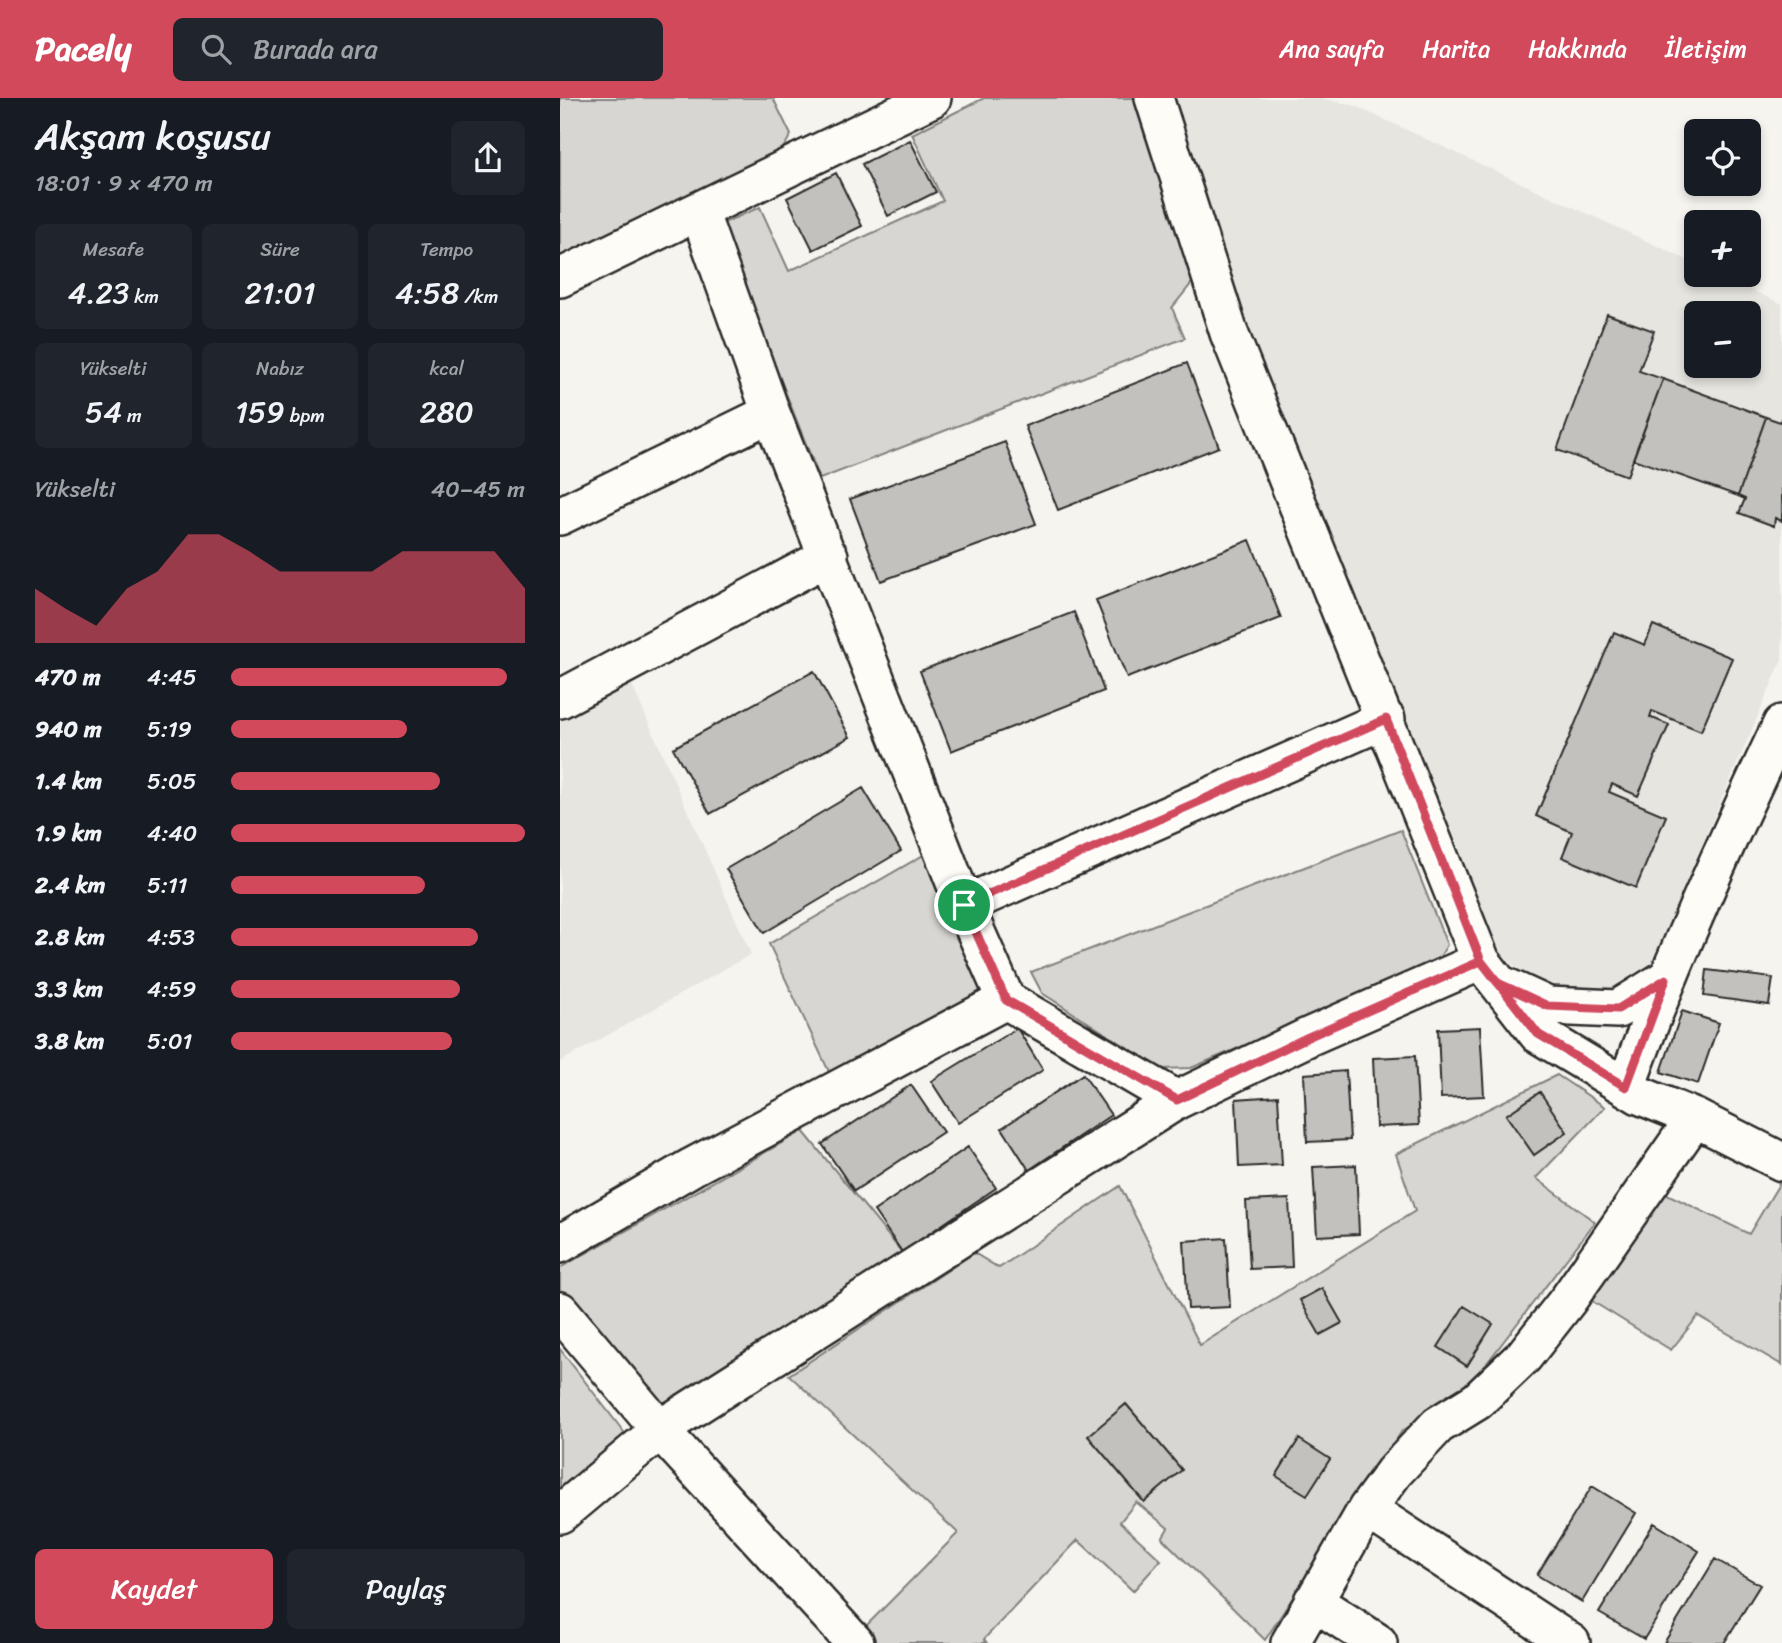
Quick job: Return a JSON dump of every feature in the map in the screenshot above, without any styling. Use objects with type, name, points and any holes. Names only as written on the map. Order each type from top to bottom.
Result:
[{"type":"street","points":[[560,278],[932,98]]},
{"type":"street","points":[[1154,98],[1229,333],[1490,972],[1538,1034],[1626,1087],[1782,1162]]},
{"type":"street","points":[[699,211],[771,413],[964,905],[1006,1000],[1177,1100]]},
{"type":"street","points":[[560,516],[771,413]]},
{"type":"street","points":[[560,699],[829,556]]},
{"type":"street","points":[[964,905],[1386,719]]},
{"type":"street","points":[[1626,1087],[1666,979],[1770,777],[1782,724]]},
{"type":"street","points":[[1490,972],[1548,1006],[1618,1009],[1666,979]]},
{"type":"street","points":[[560,1514],[660,1430],[1177,1100],[1308,1037],[1490,972]]},
{"type":"street","points":[[560,1244],[692,1167],[1006,1000]]},
{"type":"street","points":[[1290,1643],[1367,1509],[1394,1472],[1438,1425],[1477,1401],[1524,1356],[1568,1300],[1695,1118]]},
{"type":"street","points":[[560,1311],[660,1430],[856,1643]]},
{"type":"street","points":[[1367,1509],[1571,1643]]},
{"type":"street","points":[[1313,1601],[1378,1643]]},
{"type":"shaded area","points":[[560,98],[773,98],[791,135],[780,153],[560,259]]},
{"type":"shaded area","points":[[984,98],[1134,98],[1195,279],[1172,308],[1185,338],[820,479],[719,225],[760,207],[789,271],[943,201],[912,134]]},
{"type":"shaded area","points":[[1174,98],[1320,98],[1353,105],[1684,258],[1684,287],[1745,287],[1782,304],[1782,660],[1649,967],[1619,989],[1560,986],[1528,976],[1498,953],[1258,365]]},
{"type":"shaded area","points":[[627,674],[751,954],[560,1062],[560,712]]},
{"type":"shaded area","points":[[1401,830],[1447,945],[1435,965],[1191,1068],[1161,1069],[1042,993],[1031,972]]},
{"type":"shaded area","points":[[927,853],[989,998],[831,1076],[769,944]]},
{"type":"shaded area","points":[[1557,1075],[1605,1107],[1536,1178],[1595,1222],[1464,1393],[1402,1431],[1265,1640],[1162,1538],[1168,1528],[1136,1502],[1120,1522],[1161,1560],[1133,1591],[1078,1540],[984,1639],[987,1643],[871,1643],[860,1632],[958,1533],[789,1375],[974,1253],[999,1268],[1120,1186],[1200,1345],[1415,1211],[1396,1154]]},
{"type":"shaded area","points":[[803,1131],[905,1256],[661,1413],[560,1290],[560,1268]]},
{"type":"shaded area","points":[[1779,1184],[1782,1185],[1782,1365],[1698,1316],[1671,1350],[1587,1298],[1663,1192],[1749,1234]]},
{"type":"shaded area","points":[[560,1349],[630,1440],[560,1495]]},
{"type":"building","points":[[910,140],[936,192],[888,216],[862,164]]},
{"type":"building","points":[[836,173],[862,226],[813,250],[787,198]]},
{"type":"building","points":[[1607,314],[1654,331],[1639,371],[1663,379],[1627,476],[1557,450]]},
{"type":"building","points":[[1187,363],[1219,447],[1058,510],[1025,426]]},
{"type":"building","points":[[1663,379],[1766,417],[1738,496],[1633,459]]},
{"type":"building","points":[[1782,416],[1782,521],[1775,518],[1774,526],[1739,513],[1745,499],[1738,496],[1766,417],[1780,422]]},
{"type":"building","points":[[1005,442],[1036,524],[881,581],[850,499]]},
{"type":"building","points":[[1250,540],[1281,618],[1127,678],[1096,600]]},
{"type":"building","points":[[1074,612],[1104,691],[951,751],[920,671]]},
{"type":"building","points":[[1653,625],[1732,658],[1701,731],[1652,711],[1650,717],[1669,725],[1638,796],[1612,784],[1609,792],[1666,816],[1636,888],[1562,857],[1572,832],[1536,816],[1614,632],[1645,645]]},
{"type":"building","points":[[814,671],[850,737],[710,814],[673,748]]},
{"type":"building","points":[[863,788],[901,851],[764,933],[726,869]]},
{"type":"building","points":[[1707,970],[1773,978],[1769,1005],[1704,996]]},
{"type":"building","points":[[1682,1011],[1719,1023],[1698,1084],[1661,1072]]},
{"type":"building","points":[[1480,1027],[1484,1096],[1441,1098],[1438,1029]]},
{"type":"building","points":[[1017,1028],[1043,1070],[958,1123],[931,1081]]},
{"type":"building","points":[[1415,1056],[1419,1125],[1376,1127],[1373,1058]]},
{"type":"building","points":[[1346,1071],[1350,1140],[1307,1142],[1304,1074]]},
{"type":"building","points":[[1083,1074],[1111,1115],[1029,1170],[1002,1128]]},
{"type":"building","points":[[911,1085],[943,1132],[854,1191],[822,1144]]},
{"type":"building","points":[[1540,1092],[1567,1132],[1534,1155],[1506,1115]]},
{"type":"building","points":[[1278,1096],[1282,1165],[1239,1167],[1236,1099]]},
{"type":"building","points":[[968,1147],[996,1188],[902,1252],[874,1211]]},
{"type":"building","points":[[1356,1165],[1359,1234],[1317,1236],[1313,1167]]},
{"type":"building","points":[[1289,1199],[1292,1267],[1250,1269],[1246,1201]]},
{"type":"building","points":[[1226,1238],[1230,1307],[1188,1309],[1184,1241]]},
{"type":"building","points":[[1322,1288],[1342,1323],[1320,1335],[1300,1300]]},
{"type":"building","points":[[1464,1306],[1493,1324],[1467,1366],[1438,1347]]},
{"type":"building","points":[[1126,1404],[1182,1470],[1144,1502],[1088,1436]]},
{"type":"building","points":[[1299,1439],[1330,1459],[1307,1495],[1276,1476]]},
{"type":"building","points":[[1592,1486],[1636,1513],[1582,1602],[1537,1575]]},
{"type":"building","points":[[1654,1523],[1699,1551],[1644,1639],[1599,1613]]},
{"type":"building","points":[[1715,1559],[1760,1585],[1724,1643],[1664,1643]]},
{"type":"route","points":[[964,905],[1006,1000],[1177,1100],[1308,1037],[1481,961],[1498,983],[1538,1034],[1585,1065],[1626,1087],[1666,979],[1618,1009],[1548,1006],[1498,983],[1481,961],[1386,719],[964,905]]}]
